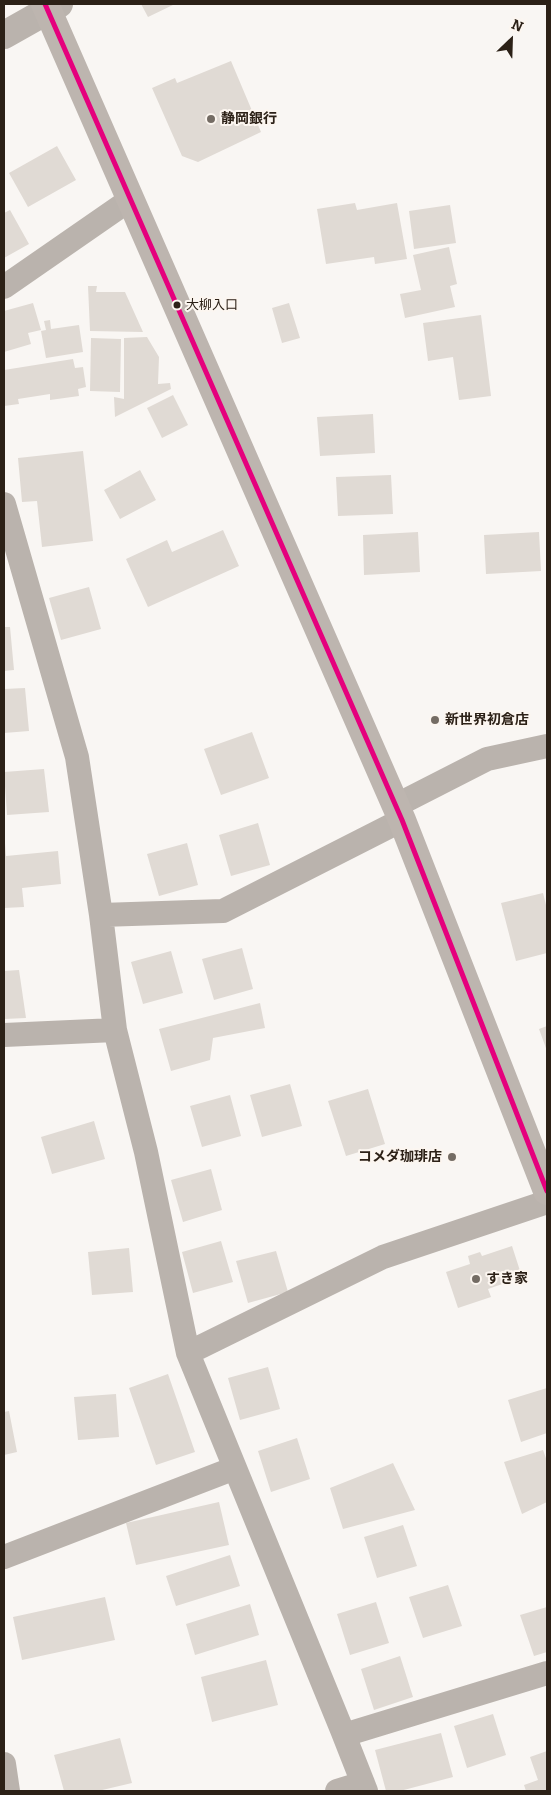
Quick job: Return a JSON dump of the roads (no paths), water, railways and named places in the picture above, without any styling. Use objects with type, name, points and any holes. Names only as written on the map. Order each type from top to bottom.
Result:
[{"type":"main road","points":[[51,6],[130,200],[398,813],[547,1191]]},
{"type":"street","points":[[4,35],[51,6]]},
{"type":"street","points":[[4,287],[130,200]]},
{"type":"street","points":[[4,504],[8,536],[56,680],[77,757],[102,915],[115,1030],[146,1152],[188,1353],[364,1787],[337,1791]]},
{"type":"street","points":[[102,915],[223,910],[398,813],[487,759],[547,746]]},
{"type":"street","points":[[4,1035],[115,1030]]},
{"type":"street","points":[[188,1353],[384,1257],[547,1202]]},
{"type":"street","points":[[4,1557],[235,1468]]},
{"type":"street","points":[[344,1735],[547,1673]]},
{"type":"street","points":[[4,1764],[8,1791]]},
{"type":"place","name":"静岡銀行","points":[[211,119]]},
{"type":"place","name":"大柳入口","points":[[177,305]]},
{"type":"place","name":"新世界初倉店","points":[[435,720]]},
{"type":"place","name":"コメダ珈琲店","points":[[452,1157]]},
{"type":"place","name":"すき家","points":[[476,1279]]}]
